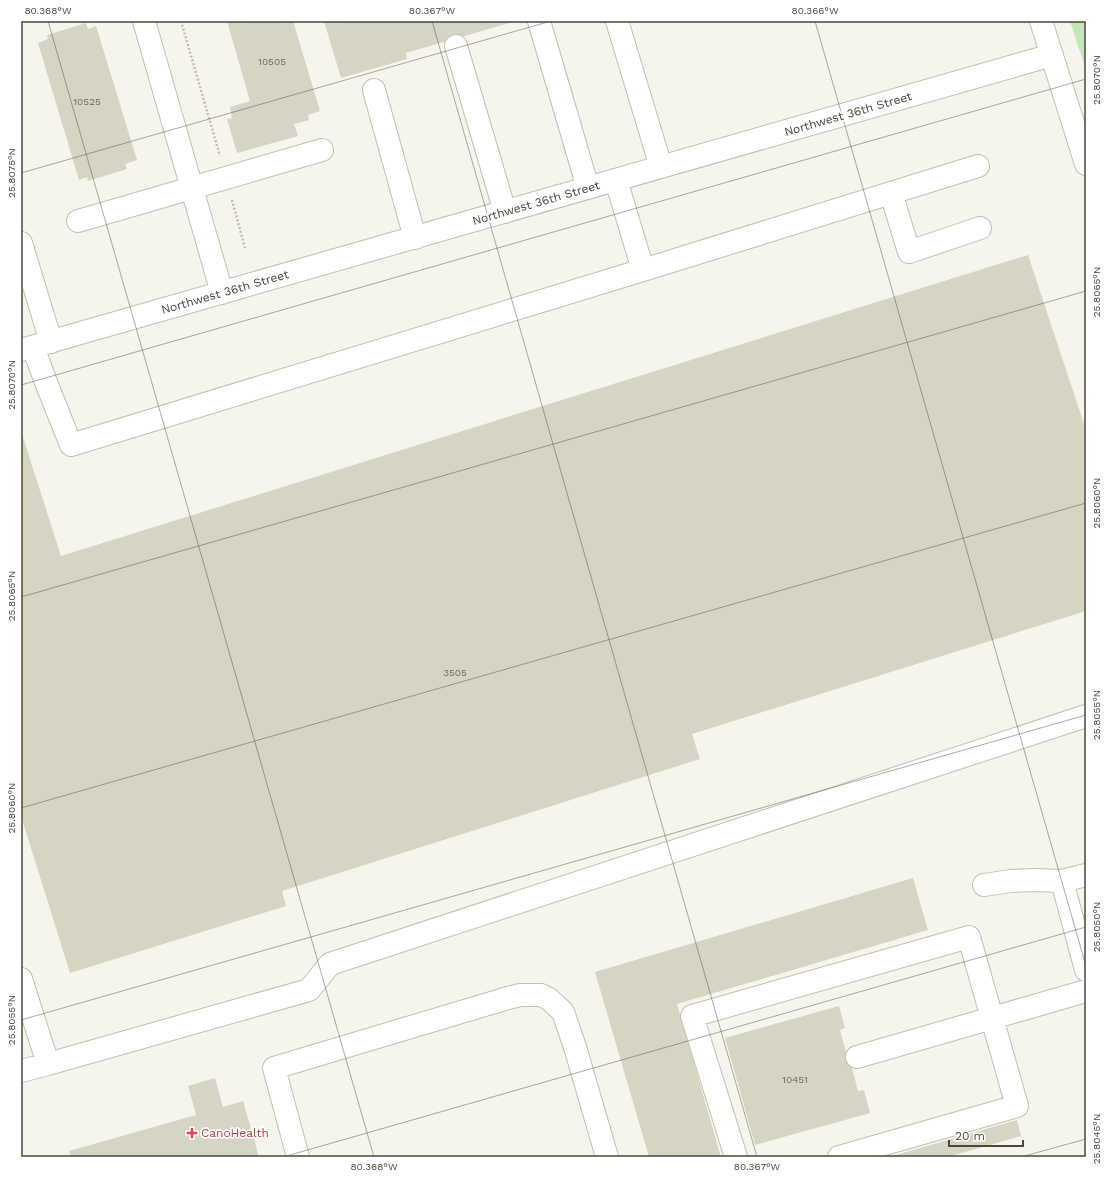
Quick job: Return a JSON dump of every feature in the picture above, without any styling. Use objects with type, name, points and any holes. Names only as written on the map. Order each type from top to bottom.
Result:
[{"type":"street","points":[[144,21],[222,293]]},
{"type":"street","points":[[539,21],[588,188]]},
{"type":"street","points":[[617,21],[661,167]]},
{"type":"street","points":[[1041,21],[1086,164]]},
{"type":"street","points":[[456,46],[505,212]]},
{"type":"street","name":"Northwest 36th Street","points":[[35,346],[1052,56]]},
{"type":"street","points":[[374,90],[415,238]]},
{"type":"street","points":[[78,221],[322,150]]},
{"type":"street","points":[[21,243],[35,346],[47,385],[71,445],[978,166]]},
{"type":"street","points":[[616,180],[643,270]]},
{"type":"street","points":[[891,193],[909,252],[980,228]]},
{"type":"street","points":[[21,1071],[309,990],[330,964],[1086,716]]},
{"type":"street","points":[[984,885],[1012,881],[1062,880],[1086,875]]},
{"type":"street","points":[[1062,880],[1086,970]]},
{"type":"street","points":[[736,1157],[692,1016],[969,937],[1017,1106],[839,1157]]},
{"type":"street","points":[[21,979],[48,1064]]},
{"type":"street","points":[[857,1057],[1086,991]]},
{"type":"street","points":[[298,1157],[274,1068],[520,995],[541,995],[549,999],[564,1012],[582,1068],[607,1157]]},
{"type":"path","points":[[181,21],[221,158]]},
{"type":"path","points":[[232,197],[245,248]]},
{"type":"green space","points":[[1070,21],[1086,21],[1086,70]]},
{"type":"building","points":[[227,21],[293,21],[320,111],[308,115],[309,120],[294,124],[298,136],[237,153],[227,119],[232,118],[230,107],[250,101]]},
{"type":"building","points":[[324,21],[516,21],[406,53],[407,59],[341,78]]},
{"type":"building","points":[[86,23],[88,29],[96,26],[137,160],[125,164],[127,169],[88,181],[87,177],[79,180],[38,43],[48,39],[47,35]]},
{"type":"building","points":[[1028,255],[1086,430],[1086,611],[692,734],[700,759],[282,891],[286,906],[70,973],[21,816],[21,431],[61,556]]},
{"type":"building","points":[[913,878],[928,930],[677,1004],[721,1157],[649,1157],[595,972]]},
{"type":"building","points":[[839,1006],[845,1028],[840,1030],[846,1052],[855,1050],[859,1066],[852,1068],[858,1091],[864,1090],[870,1113],[755,1145],[725,1038]]},
{"type":"building","name":"CanoHealth","points":[[215,1078],[223,1107],[243,1101],[259,1157],[71,1157],[69,1151],[196,1115],[188,1086]]},
{"type":"building","points":[[1017,1120],[1021,1136],[948,1157],[889,1157]]},
{"type":"place","name":"CanoHealth","points":[[192,1133]]}]
